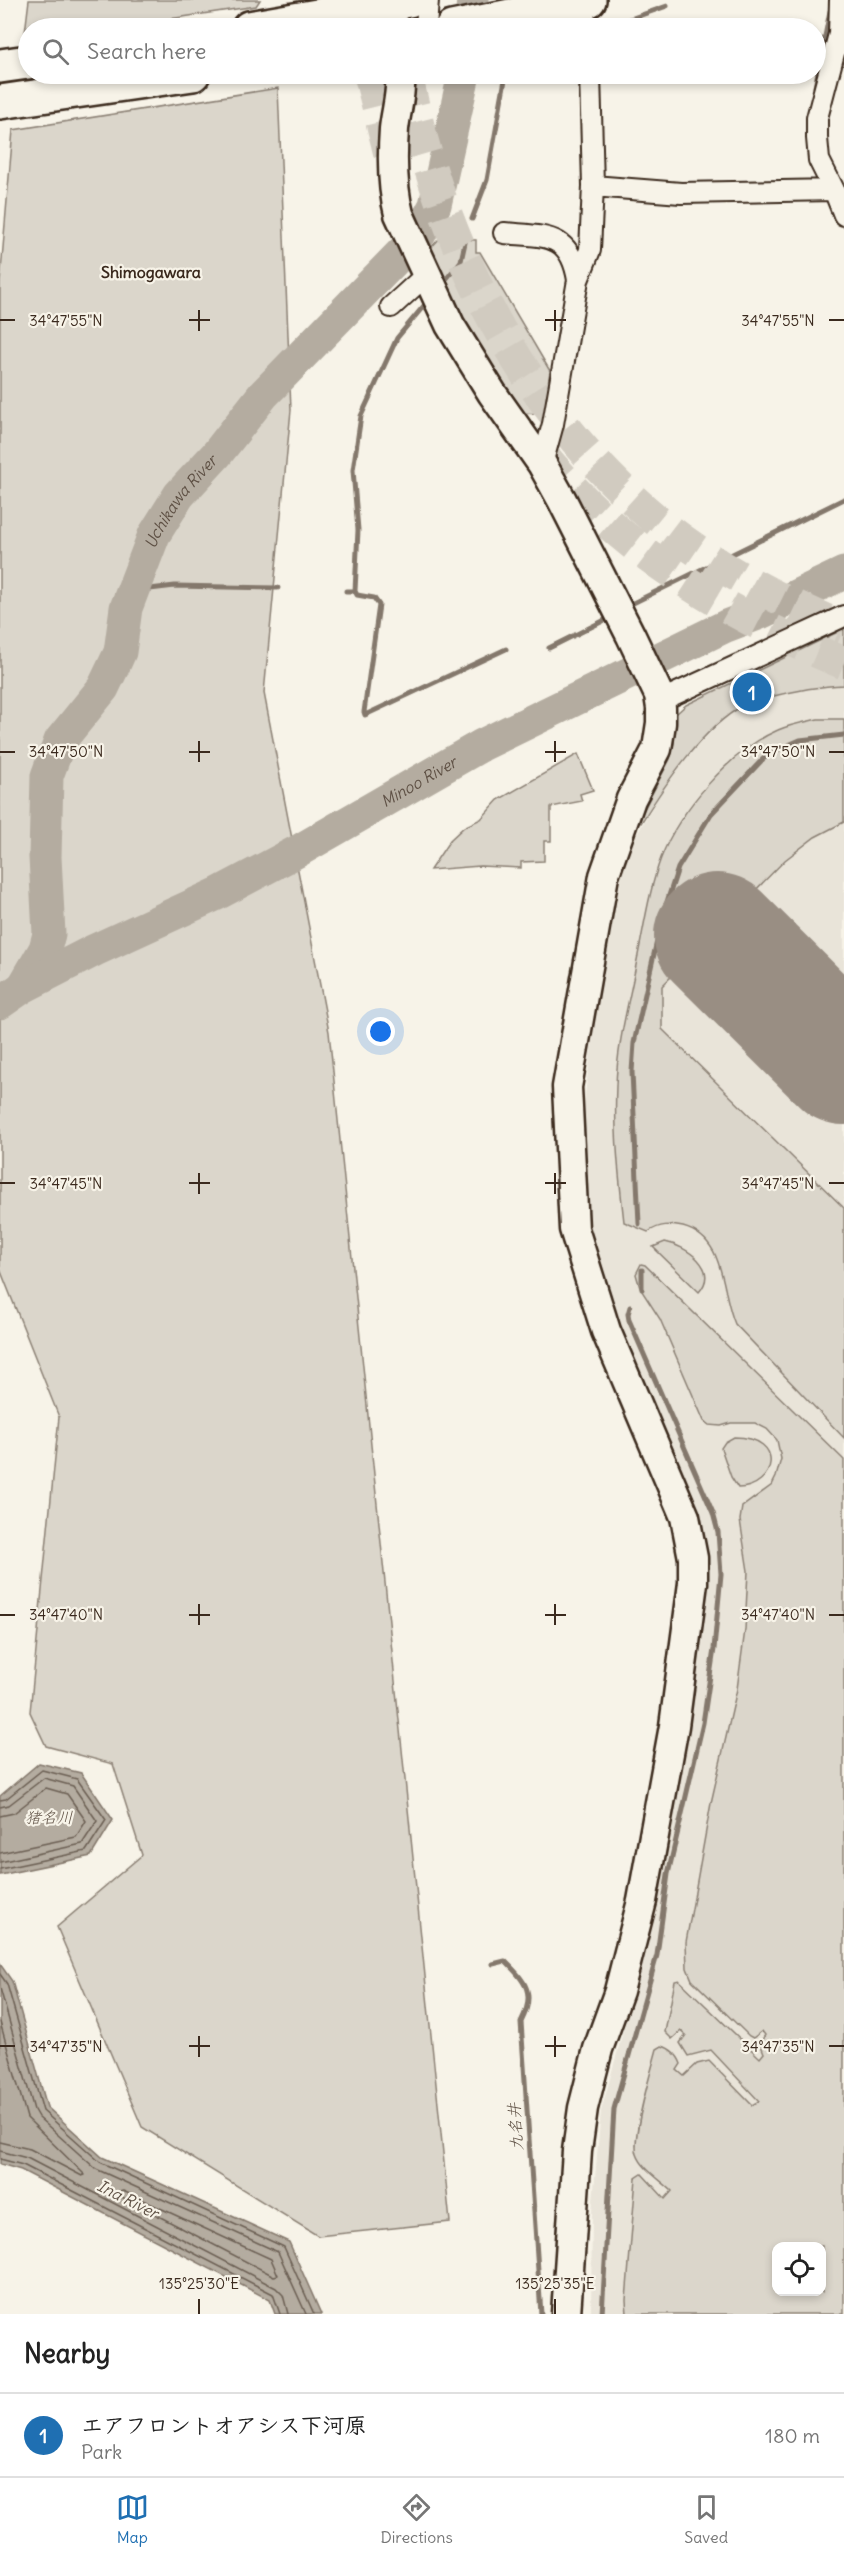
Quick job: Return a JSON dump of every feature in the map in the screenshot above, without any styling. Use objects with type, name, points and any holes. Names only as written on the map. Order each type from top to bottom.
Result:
[{"type":"highway","points":[[322,18],[395,8]]},
{"type":"highway","points":[[515,18],[585,10]]},
{"type":"highway","points":[[0,66],[18,63]]},
{"type":"highway","points":[[0,102],[124,84]]},
{"type":"street","points":[[427,18],[428,0]]},
{"type":"street","points":[[826,84],[839,34],[840,0]]},
{"type":"street","points":[[401,84],[393,145],[396,204],[450,325],[542,464],[562,500],[660,698],[662,723],[657,749],[628,804],[604,876],[567,1087],[574,1229],[606,1331],[685,1516],[693,1558],[693,1583],[674,1726],[642,1901],[619,1991],[598,2049],[583,2108],[577,2151],[566,2314]]},
{"type":"street","points":[[542,464],[553,424],[578,280],[590,250],[592,186],[590,84]]},
{"type":"street","points":[[826,84],[817,118],[819,160],[844,215]]},
{"type":"street","points":[[592,186],[681,193],[834,190]]},
{"type":"street","points":[[504,233],[547,237],[561,243],[573,258],[578,280]]},
{"type":"street","points":[[391,307],[424,270]]},
{"type":"street","points":[[660,698],[844,615]]},
{"type":"shaded area","points":[[29,0],[260,0],[256,6],[176,18],[27,18]]},
{"type":"shaded area","points":[[278,88],[291,410],[264,693],[329,1032],[450,2222],[318,2236],[142,2127],[57,1927],[142,1855],[113,1764],[46,1746],[30,1712],[59,1417],[0,1269],[0,283],[13,130]]},
{"type":"shaded area","points":[[439,239],[476,240],[476,252],[480,252],[550,371],[543,414],[519,413],[474,344],[429,250]]},
{"type":"shaded area","points":[[844,629],[844,685],[805,689],[744,705],[729,715],[700,742],[674,774],[641,823],[638,821],[670,759],[674,743],[676,714],[686,705]]},
{"type":"shaded area","points":[[844,685],[844,2314],[591,2314],[592,2212],[601,2111],[644,1956],[670,1801],[688,1728],[704,1626],[709,1557],[700,1516],[604,1297],[590,1235],[582,1117],[597,1004],[626,853],[666,784],[688,755],[725,718],[746,704],[810,687]]},
{"type":"shaded area","points":[[818,719],[844,719],[844,822],[815,837],[785,860],[662,986],[662,1029],[844,1208],[844,1438],[735,1324],[720,1267],[708,1242],[697,1233],[683,1227],[665,1225],[648,1232],[624,1222],[616,1120],[617,1070],[624,1023],[650,896],[669,840],[694,802],[725,767],[742,752],[778,730]]},
{"type":"shaded area","points":[[578,754],[593,790],[580,794],[582,801],[551,807],[551,841],[544,841],[544,861],[521,862],[521,868],[480,866],[430,870],[450,840],[464,827],[481,819],[498,800]]},
{"type":"shaded area","points":[[665,1242],[691,1253],[703,1267],[706,1275],[699,1292],[653,1247]]},
{"type":"shaded area","points":[[641,1264],[645,1265],[844,1460],[844,2314],[627,2314],[626,2300],[636,2178],[642,2174],[665,2199],[672,2191],[643,2165],[637,2154],[636,2146],[643,2103],[657,2049],[662,2046],[673,2052],[681,2064],[677,2070],[684,2076],[697,2064],[709,2061],[752,2105],[759,2101],[711,2050],[688,2056],[680,2043],[686,2035],[681,2031],[672,2039],[665,2032],[675,1981],[679,1980],[760,2058],[764,2053],[760,2043],[765,2035],[762,2031],[753,2038],[749,2036],[692,1980],[687,1968],[686,1942],[711,1803],[737,1689],[745,1630],[748,1571],[740,1520],[742,1507],[772,1485],[781,1459],[777,1440],[767,1429],[755,1423],[731,1423],[721,1426],[709,1425],[704,1421],[660,1319],[640,1288],[636,1274]]},
{"type":"shaded area","points":[[734,1437],[751,1439],[763,1445],[769,1453],[770,1462],[767,1472],[761,1480],[751,1486],[738,1488],[731,1477],[721,1448],[725,1442]]},
{"type":"water","name":"猪名川","points":[[39,1763],[81,1773],[113,1820],[91,1856],[0,1875],[0,1796]]},
{"type":"water","name":"Ina River","points":[[0,1964],[12,1981],[47,2107],[102,2157],[289,2242],[321,2314],[275,2314],[270,2300],[21,2170],[0,2164]]},
{"type":"waterway","name":"Uchikawa River","points":[[471,18],[473,0]]},
{"type":"waterway","points":[[633,18],[667,6]]},
{"type":"waterway","points":[[826,31],[830,11]]},
{"type":"waterway","name":"Uchikawa River","points":[[23,987],[45,949],[49,934],[45,857],[47,776],[60,741],[103,688],[120,652],[126,608],[154,535],[179,495],[216,455],[263,395],[420,234],[435,205],[462,84]]},
{"type":"waterway","points":[[472,219],[487,180],[504,84]]},
{"type":"waterway","points":[[443,283],[461,261],[466,238]]},
{"type":"waterway","points":[[346,591],[355,591],[358,530],[353,470],[361,416],[397,338],[427,302]]},
{"type":"waterway","points":[[627,606],[844,499]]},
{"type":"waterway","name":"Minoo River","points":[[0,1003],[23,987],[95,950],[217,894],[298,851],[482,745],[726,626],[760,613],[844,573]]},
{"type":"waterway","points":[[133,591],[175,586],[278,588]]},
{"type":"waterway","points":[[355,591],[357,595],[374,598],[379,605],[365,715],[506,649]]},
{"type":"waterway","points":[[549,648],[609,618]]},
{"type":"waterway","points":[[639,1224],[632,1072],[634,1043],[663,914],[678,868],[711,814],[763,759],[800,740],[844,735]]},
{"type":"waterway","points":[[642,1270],[642,1289]]},
{"type":"waterway","points":[[602,2314],[614,2109],[657,1955],[668,1874],[703,1723],[714,1649],[721,1574],[718,1532],[713,1513],[629,1320],[630,1307]]},
{"type":"waterway","name":"九名井","points":[[493,1964],[505,1961],[523,1982],[528,1995],[528,2003],[521,2022],[541,2314]]},
{"type":"runway","points":[[717,936],[844,1062]]},
{"type":"tunnel","points":[[372,84],[393,166]]},
{"type":"tunnel","points":[[408,84],[421,137],[441,200],[465,260],[493,318],[526,374],[564,427],[608,475],[677,537],[746,581],[844,628]]},
{"type":"tunnel","points":[[541,453],[606,521],[679,577],[759,624],[844,663]]},
{"type":"place","name":"エアフロントオアシス下河原","points":[[752,692]]},
{"type":"district","name":"Shimogawara","points":[[151,272]]}]
